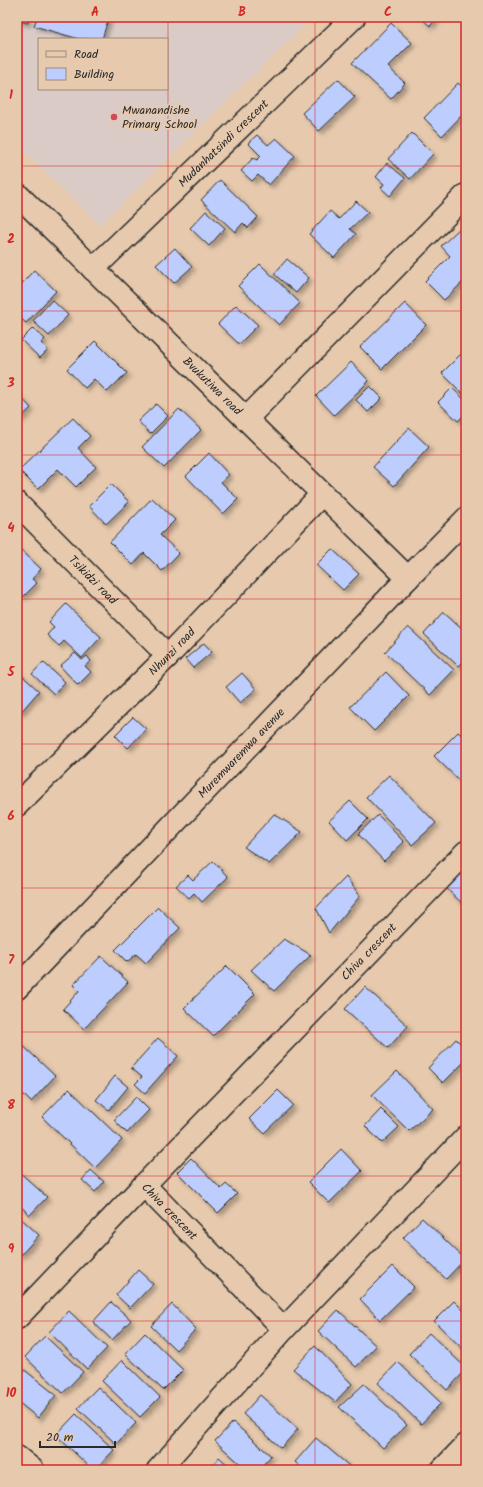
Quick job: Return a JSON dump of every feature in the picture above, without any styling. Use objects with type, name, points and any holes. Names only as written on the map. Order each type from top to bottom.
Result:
[{"type":"street","name":"Mudanhatsindi crescent","points":[[93,269],[354,17]]},
{"type":"street","name":"Bvukutiwa road","points":[[17,194],[408,578]]},
{"type":"street","points":[[246,419],[466,195]]},
{"type":"street","name":"Nhunzi road","points":[[17,805],[168,656],[322,494]]},
{"type":"street","name":"Tsikidzi road","points":[[17,503],[168,656]]},
{"type":"street","name":"Muremwaremwa avenue","points":[[17,988],[466,519]]},
{"type":"street","name":"Chiva crescent","points":[[284,1329],[144,1184],[466,852]]},
{"type":"street","points":[[158,1470],[284,1329],[466,1137]]},
{"type":"street","points":[[17,1318],[144,1184]]},
{"type":"street","points":[[442,1470],[466,1446]]},
{"type":"street","points":[[17,1457],[34,1470]]},
{"type":"shaded area","name":"Mwanandishe Primary School","points":[[17,17],[313,17],[100,225],[17,145]]},
{"type":"building","points":[[17,17],[29,17],[28,23],[17,21]]},
{"type":"building","points":[[37,17],[109,17],[102,38],[76,38],[34,26]]},
{"type":"building","points":[[420,17],[438,17],[430,26]]},
{"type":"building","points":[[391,23],[412,43],[388,67],[405,83],[391,99],[352,63]]},
{"type":"building","points":[[338,79],[355,97],[319,131],[302,113]]},
{"type":"building","points":[[458,83],[466,91],[466,111],[442,136],[424,118]]},
{"type":"building","points":[[412,133],[433,154],[410,179],[388,159]]},
{"type":"building","points":[[257,135],[268,145],[276,138],[295,156],[269,185],[258,175],[252,181],[241,171],[253,158],[257,160],[261,156],[248,143]]},
{"type":"building","points":[[387,163],[405,178],[390,196],[381,188],[384,184],[376,177]]},
{"type":"building","points":[[220,180],[258,217],[248,228],[243,223],[235,232],[201,200]]},
{"type":"building","points":[[356,201],[368,212],[350,229],[356,234],[334,258],[309,234],[330,211],[339,219]]},
{"type":"building","points":[[206,211],[225,228],[209,246],[190,228]]},
{"type":"building","points":[[459,229],[466,236],[466,279],[444,300],[425,281],[450,256],[441,246]]},
{"type":"building","points":[[175,248],[192,267],[174,283],[156,265]]},
{"type":"building","points":[[287,259],[309,278],[296,293],[274,274]]},
{"type":"building","points":[[260,264],[300,303],[279,325],[238,286]]},
{"type":"building","points":[[34,270],[56,291],[26,323],[17,315],[17,289]]},
{"type":"building","points":[[52,300],[68,315],[49,336],[33,321]]},
{"type":"building","points":[[405,303],[426,325],[382,369],[360,347]]},
{"type":"building","points":[[236,305],[258,325],[239,344],[218,324]]},
{"type":"building","points":[[33,328],[45,339],[41,343],[48,350],[40,358],[21,340]]},
{"type":"building","points":[[95,341],[127,373],[107,392],[94,379],[85,388],[67,369]]},
{"type":"building","points":[[464,351],[466,353],[466,397],[442,373]]},
{"type":"building","points":[[351,362],[369,381],[334,415],[316,396]]},
{"type":"building","points":[[370,386],[382,398],[368,412],[356,400]]},
{"type":"building","points":[[452,388],[466,401],[466,413],[458,421],[438,402]]},
{"type":"building","points":[[17,393],[31,408],[17,421]]},
{"type":"building","points":[[156,404],[168,416],[150,434],[138,421]]},
{"type":"building","points":[[179,409],[201,430],[164,468],[142,447]]},
{"type":"building","points":[[73,418],[90,436],[78,448],[96,467],[76,487],[58,469],[38,489],[19,470]]},
{"type":"building","points":[[409,428],[429,447],[394,486],[373,467]]},
{"type":"building","points":[[209,453],[229,475],[221,482],[238,499],[223,514],[186,476]]},
{"type":"building","points":[[111,484],[129,502],[106,524],[89,506]]},
{"type":"building","points":[[152,498],[175,520],[160,535],[179,553],[162,571],[144,553],[133,565],[110,542]]},
{"type":"building","points":[[17,546],[41,569],[32,579],[37,583],[23,597],[17,592]]},
{"type":"building","points":[[332,549],[359,574],[343,590],[316,565]]},
{"type":"building","points":[[66,604],[101,637],[82,658],[64,641],[59,646],[47,635],[54,627],[49,622]]},
{"type":"building","points":[[444,612],[466,632],[466,658],[458,666],[424,634]]},
{"type":"building","points":[[408,627],[454,670],[430,695],[385,652]]},
{"type":"building","points":[[204,643],[212,652],[193,668],[185,659]]},
{"type":"building","points":[[75,653],[82,660],[87,656],[91,661],[85,666],[91,672],[78,685],[60,666]]},
{"type":"building","points":[[43,662],[65,682],[54,694],[32,674]]},
{"type":"building","points":[[17,671],[39,691],[20,713],[17,711]]},
{"type":"building","points":[[386,672],[409,696],[374,731],[350,707]]},
{"type":"building","points":[[242,673],[256,689],[240,703],[226,687]]},
{"type":"building","points":[[133,717],[146,729],[128,748],[115,735]]},
{"type":"building","points":[[458,732],[466,739],[466,787],[434,756]]},
{"type":"building","points":[[389,775],[436,823],[412,845],[366,797]]},
{"type":"building","points":[[350,801],[368,819],[347,840],[329,821]]},
{"type":"building","points":[[274,814],[302,832],[269,864],[244,847]]},
{"type":"building","points":[[378,815],[404,842],[384,861],[358,834]]},
{"type":"building","points":[[213,861],[228,877],[202,902],[194,893],[189,898],[176,886],[188,875],[193,880]]},
{"type":"building","points":[[466,867],[466,907],[446,888]]},
{"type":"building","points":[[346,877],[360,896],[329,933],[316,908]]},
{"type":"building","points":[[158,907],[180,928],[146,963],[136,954],[127,962],[115,950]]},
{"type":"building","points":[[284,939],[311,955],[274,991],[251,970]]},
{"type":"building","points":[[101,956],[128,982],[84,1029],[63,1009],[79,991],[73,985]]},
{"type":"building","points":[[227,966],[255,994],[213,1036],[184,1008]]},
{"type":"building","points":[[365,987],[408,1026],[388,1048],[345,1009]]},
{"type":"building","points":[[158,1038],[178,1056],[145,1093],[135,1084],[142,1077],[131,1068]]},
{"type":"building","points":[[456,1039],[466,1049],[466,1060],[443,1083],[428,1068]]},
{"type":"building","points":[[17,1040],[55,1076],[31,1102],[17,1088]]},
{"type":"building","points":[[397,1071],[433,1109],[409,1131],[372,1095]]},
{"type":"building","points":[[115,1076],[128,1087],[109,1110],[96,1100]]},
{"type":"building","points":[[69,1089],[122,1140],[95,1168],[42,1117]]},
{"type":"building","points":[[278,1090],[293,1105],[264,1133],[249,1119]]},
{"type":"building","points":[[136,1097],[149,1110],[127,1133],[114,1120]]},
{"type":"building","points":[[381,1109],[399,1127],[382,1143],[365,1126]]},
{"type":"building","points":[[341,1149],[362,1171],[329,1203],[308,1182]]},
{"type":"building","points":[[191,1158],[221,1189],[226,1184],[237,1194],[218,1213],[177,1172]]},
{"type":"building","points":[[17,1170],[47,1197],[30,1215],[17,1203]]},
{"type":"building","points":[[91,1170],[104,1182],[95,1192],[82,1180]]},
{"type":"building","points":[[17,1215],[39,1235],[20,1256],[17,1253]]},
{"type":"building","points":[[422,1218],[465,1259],[446,1279],[403,1238]]},
{"type":"building","points":[[393,1266],[414,1287],[380,1320],[360,1299]]},
{"type":"building","points":[[138,1270],[153,1284],[130,1308],[116,1295]]},
{"type":"building","points":[[454,1301],[466,1313],[466,1352],[434,1321]]},
{"type":"building","points":[[111,1302],[131,1320],[112,1340],[93,1322]]},
{"type":"building","points":[[172,1304],[196,1329],[176,1350],[151,1326]]},
{"type":"building","points":[[338,1310],[376,1346],[356,1367],[318,1331]]},
{"type":"building","points":[[69,1311],[107,1348],[87,1369],[49,1332]]},
{"type":"building","points":[[145,1333],[183,1370],[163,1390],[125,1354]]},
{"type":"building","points":[[429,1333],[466,1368],[466,1370],[447,1390],[409,1354]]},
{"type":"building","points":[[45,1336],[83,1372],[63,1393],[25,1357]]},
{"type":"building","points":[[315,1346],[352,1384],[335,1402],[293,1369]]},
{"type":"building","points":[[122,1360],[160,1397],[140,1417],[102,1381]]},
{"type":"building","points":[[398,1362],[441,1403],[421,1424],[378,1383]]},
{"type":"building","points":[[17,1364],[56,1395],[38,1418],[17,1401]]},
{"type":"building","points":[[364,1384],[407,1425],[383,1448],[339,1407]]},
{"type":"building","points":[[98,1387],[136,1423],[116,1444],[78,1408]]},
{"type":"building","points":[[260,1395],[298,1429],[281,1448],[243,1414]]},
{"type":"building","points":[[76,1414],[114,1450],[95,1470],[93,1470],[56,1435]]},
{"type":"building","points":[[233,1422],[271,1456],[258,1470],[247,1470],[215,1441]]},
{"type":"building","points":[[316,1438],[354,1470],[304,1470],[295,1462]]},
{"type":"building","points":[[219,1457],[233,1470],[207,1470]]},
{"type":"place","name":"Mwanandishe Primary School","points":[[114,117]]}]
